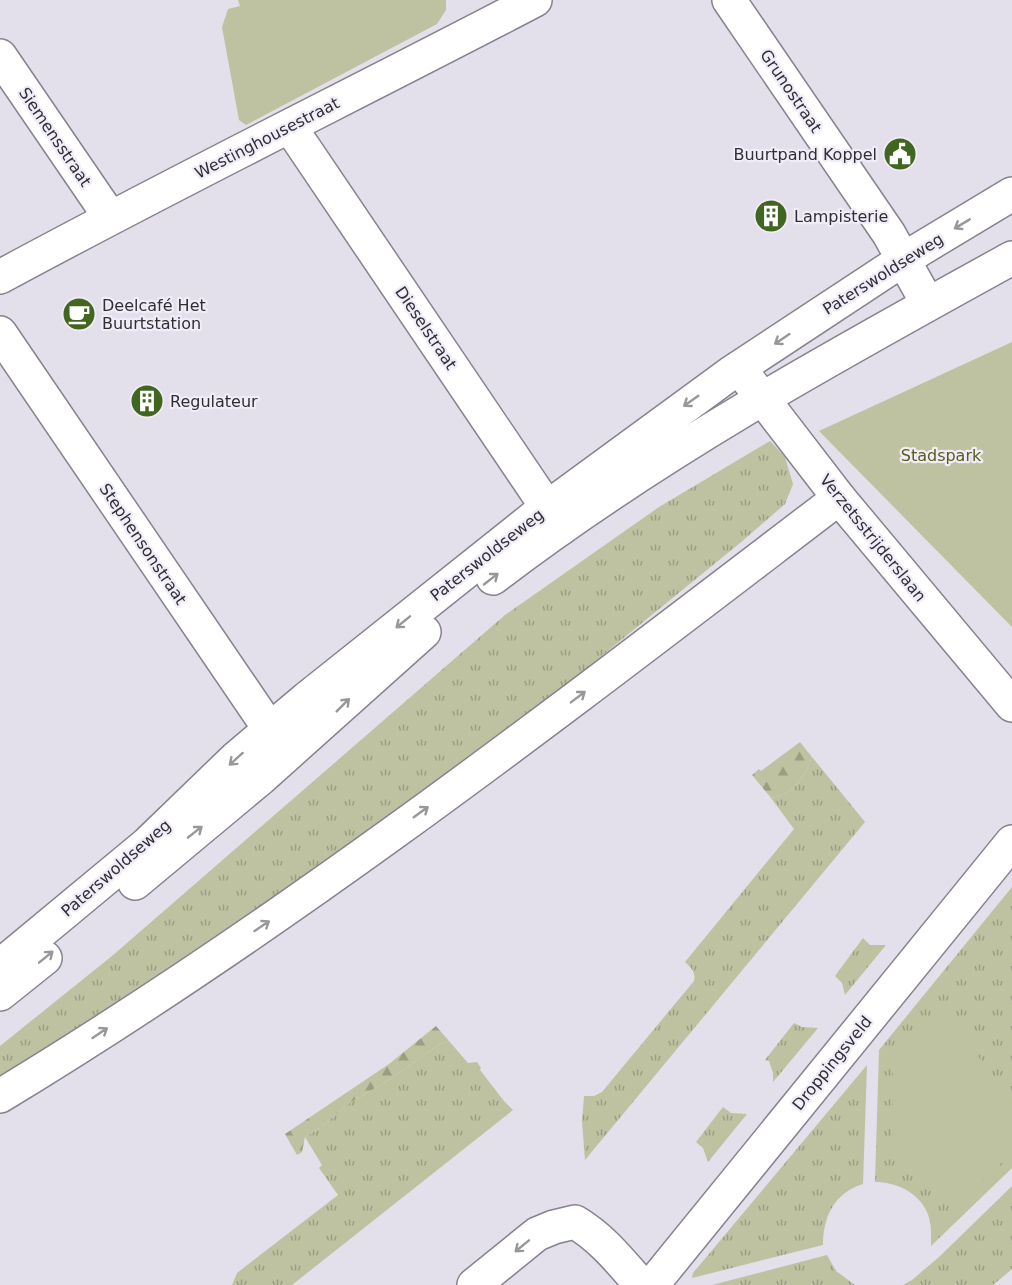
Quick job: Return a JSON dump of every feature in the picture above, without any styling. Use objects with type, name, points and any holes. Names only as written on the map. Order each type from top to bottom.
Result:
[{"type":"street","name":"Westinghousestraat","points":[[0,277],[110,217],[290,128],[488,11],[535,0]]},
{"type":"street","name":"Grunostraat","points":[[729,0],[904,259],[928,304]]},
{"type":"street","name":"Siemensstraat","points":[[0,56],[110,217]]},
{"type":"street","name":"Dieselstraat","points":[[290,128],[554,518]]},
{"type":"street","name":"Paterswoldseweg","points":[[0,994],[222,812],[330,679],[554,518],[739,368],[904,259],[1012,194]]},
{"type":"street","name":"Paterswoldseweg","points":[[554,518],[1012,258]]},
{"type":"street","name":"Stephensonstraat","points":[[0,333],[279,742]]},
{"type":"street","name":"Verzetsstrijderslaan","points":[[739,368],[839,498],[1012,705]]},
{"type":"street","points":[[0,1096],[51,1066],[293,905],[544,723],[839,498]]},
{"type":"street","name":"Paterswoldseweg","points":[[0,966],[147,844],[237,758],[279,742]]},
{"type":"street","name":"Droppingsveld","points":[[652,1285],[1012,842]]},
{"type":"street","points":[[474,1285],[537,1234],[574,1222],[605,1244],[641,1285]]},
{"type":"green space","points":[[238,0],[446,0],[446,10],[437,24],[246,125],[239,120],[222,27],[228,9],[240,6]]},
{"type":"green space","name":"Stadspark","points":[[1012,342],[1012,627],[819,431]]},
{"type":"green space","points":[[770,441],[785,457],[793,484],[785,504],[740,543],[490,747],[0,1088],[0,1046],[112,956],[505,615],[659,507]]},
{"type":"green space","points":[[800,742],[812,757],[805,772],[792,789],[771,798],[752,775],[759,769],[761,771]]},
{"type":"green space","points":[[812,757],[865,822],[585,1160],[582,1121],[584,1096],[594,1096],[602,1092],[694,981],[694,973],[685,962],[794,829],[771,798],[786,793],[797,784]]},
{"type":"green space","points":[[1012,887],[1012,1168],[931,1246],[929,1216],[918,1199],[898,1186],[875,1182],[879,1050]]},
{"type":"green space","points":[[863,938],[870,945],[886,945],[845,995],[842,983],[835,976]]},
{"type":"green space","points":[[948,1015],[1004,1092],[1012,1107],[1012,1153],[956,1206],[892,1138],[893,1052],[936,1017]]},
{"type":"green space","points":[[794,1023],[802,1027],[818,1028],[773,1082],[769,1061],[765,1060]]},
{"type":"green space","points":[[436,1026],[449,1041],[440,1044],[389,1080],[346,1105],[324,1125],[305,1137],[302,1152],[297,1155],[285,1134],[389,1064]]},
{"type":"green space","points":[[449,1041],[468,1063],[477,1062],[480,1070],[513,1110],[292,1285],[232,1285],[237,1273],[338,1195],[319,1168],[322,1165],[305,1137],[324,1125],[346,1105],[389,1080],[440,1044]]},
{"type":"green space","points":[[867,1065],[863,1184],[845,1193],[832,1207],[825,1225],[823,1245],[692,1278],[693,1273]]},
{"type":"green space","points":[[723,1107],[731,1113],[747,1114],[708,1162],[703,1148],[696,1142]]},
{"type":"green space","points":[[1012,1186],[1012,1269],[993,1285],[903,1285],[939,1257]]},
{"type":"green space","points":[[827,1255],[836,1271],[855,1285],[712,1285]]},
{"type":"place","name":"Buurtpand Koppel","points":[[900,154]]},
{"type":"place","name":"Lampisterie","points":[[771,216]]},
{"type":"place","name":"Deelcafé Het Buurtstation","points":[[79,314]]},
{"type":"place","name":"Regulateur","points":[[147,401]]}]
